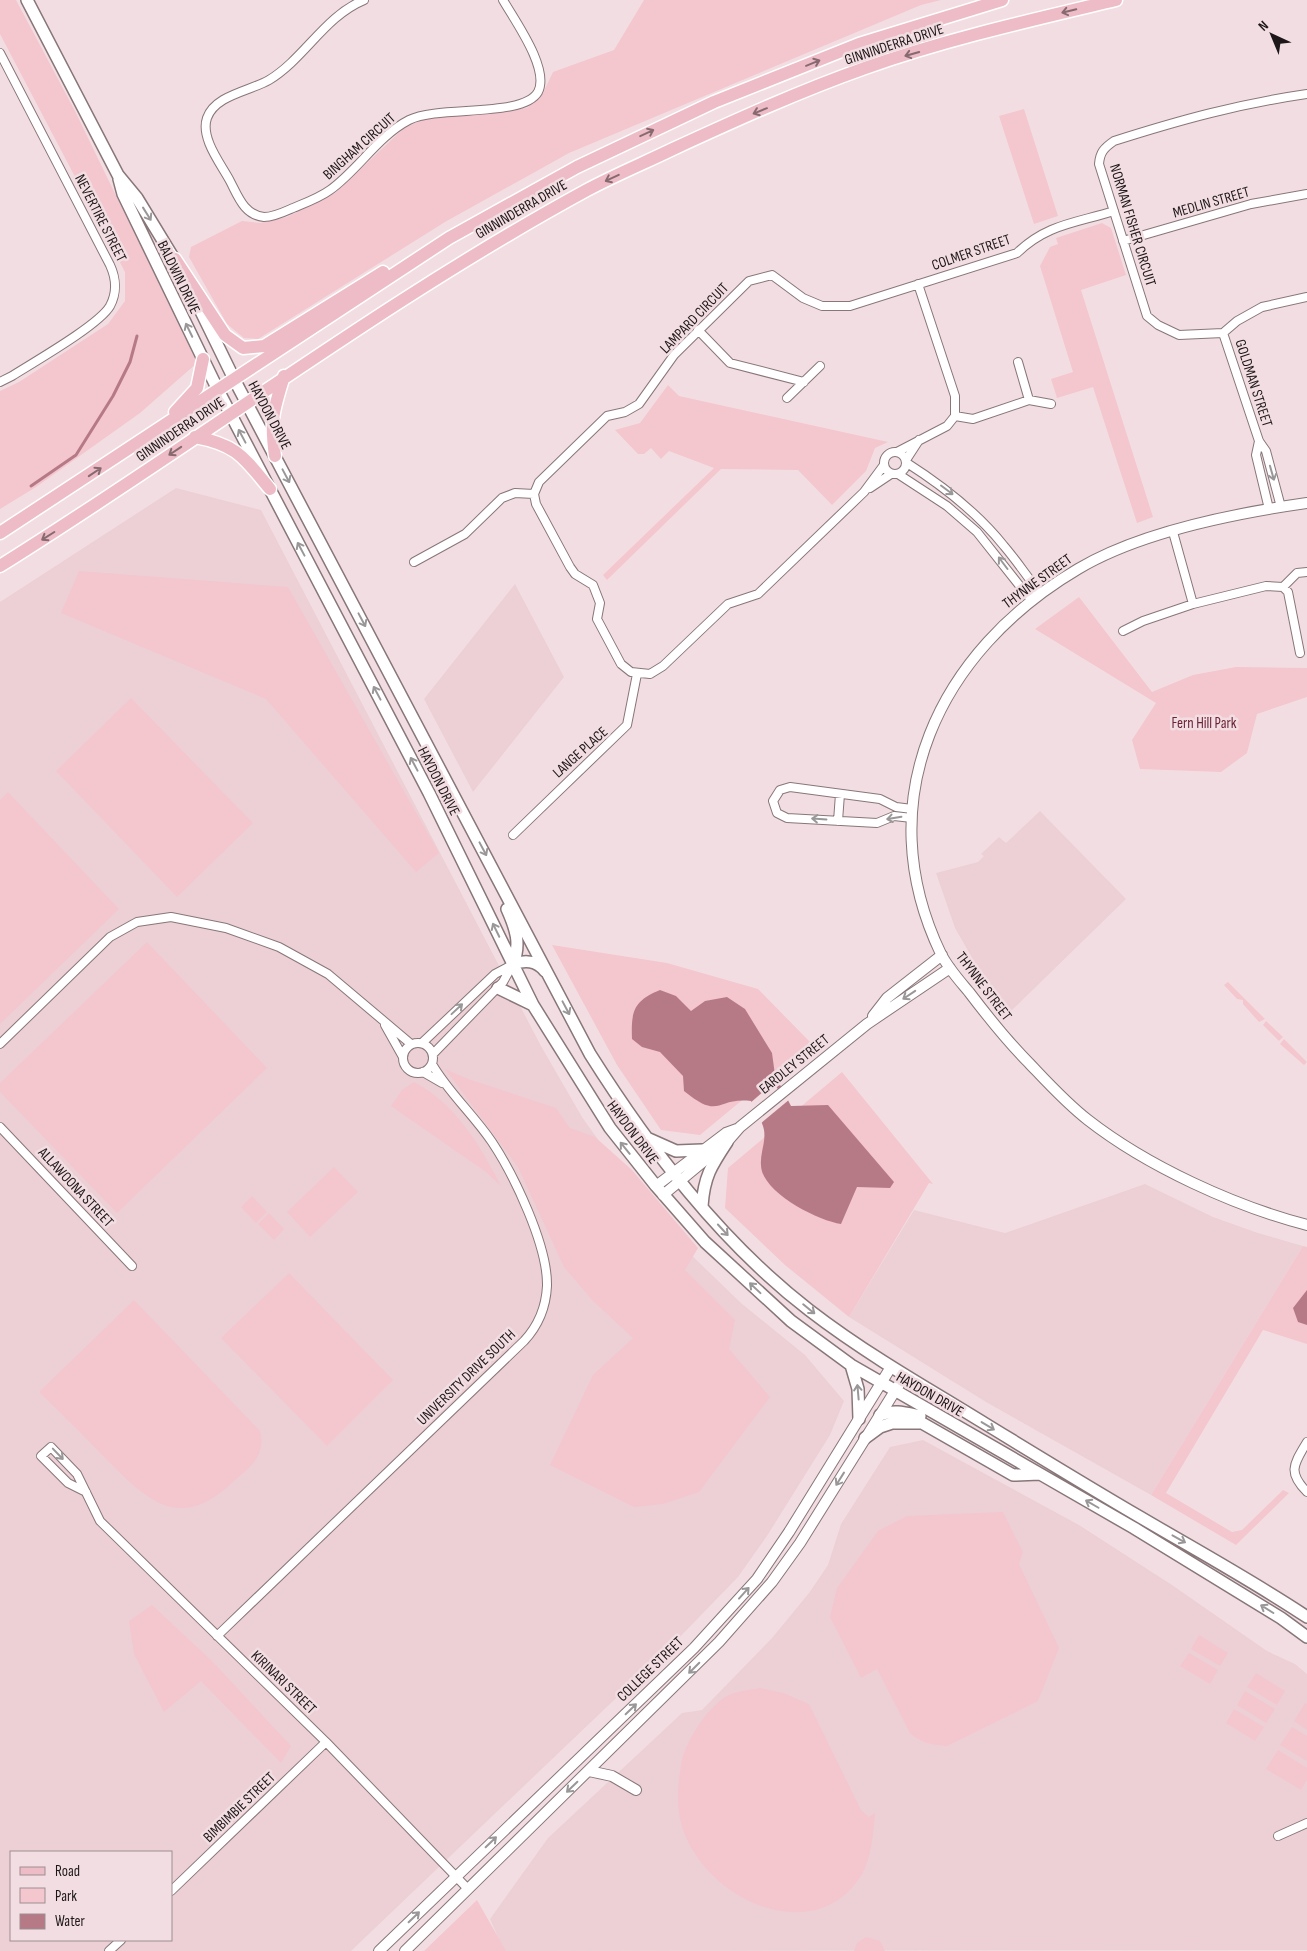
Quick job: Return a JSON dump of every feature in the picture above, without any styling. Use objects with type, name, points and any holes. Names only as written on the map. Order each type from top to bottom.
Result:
[{"type":"main road","name":"BALDWIN DRIVE","points":[[26,0],[118,175],[137,198],[175,259],[234,379]]},
{"type":"main road","name":"GINNINDERRA DRIVE","points":[[0,533],[449,238],[577,166],[714,102],[859,44],[1002,0]]},
{"type":"main road","name":"GINNINDERRA DRIVE","points":[[0,566],[89,510],[284,376],[463,262],[572,198],[725,125],[866,68],[1000,28],[1116,0]]},
{"type":"main road","name":"BALDWIN DRIVE","points":[[118,175],[123,194],[218,390]]},
{"type":"main road","points":[[175,259],[225,335],[244,348],[264,346],[367,280],[449,238]]},
{"type":"main road","points":[[159,428],[194,392],[203,360]]},
{"type":"main road","points":[[275,456],[271,428],[273,410],[284,376]]},
{"type":"main road","name":"HAYDON DRIVE","points":[[234,379],[590,1054],[647,1138],[680,1182],[746,1254],[808,1309],[891,1367],[1140,1517],[1268,1591],[1307,1617]]},
{"type":"main road","name":"HAYDON DRIVE","points":[[218,390],[429,793],[533,1005],[610,1128],[660,1191],[705,1242],[791,1321],[851,1365],[1211,1574],[1307,1637]]},
{"type":"main road","points":[[196,438],[220,442],[244,457],[270,489]]},
{"type":"main road","points":[[494,872],[498,893],[516,931],[519,950],[513,964]]},
{"type":"main road","points":[[513,964],[522,961],[535,962],[549,976]]},
{"type":"main road","points":[[498,988],[533,1005]]},
{"type":"main road","points":[[647,1138],[676,1151],[702,1150]]},
{"type":"main road","points":[[702,1206],[704,1184],[708,1171],[727,1142]]},
{"type":"main road","points":[[851,1365],[858,1389],[859,1419]]},
{"type":"main road","points":[[880,1415],[889,1411],[899,1411],[923,1417],[978,1449],[998,1450]]},
{"type":"main road","points":[[865,1438],[880,1427],[892,1423],[908,1421],[922,1423],[1013,1475],[1040,1474]]},
{"type":"street","name":"BINGHAM CIRCUIT","points":[[364,0],[342,13],[275,76],[223,100],[209,113],[205,127],[209,140],[240,201],[254,214],[273,216],[325,194],[393,131],[412,119],[433,114],[516,106],[533,99],[540,87],[540,68],[503,0]]},
{"type":"street","name":"NEVERTIRE STREET","points":[[0,55],[110,265],[115,285],[113,299],[102,316],[0,382]]},
{"type":"street","name":"NORMAN FISHER CIRCUIT","points":[[1223,333],[1179,335],[1147,316],[1099,164],[1100,154],[1104,147],[1114,141],[1196,115],[1307,94]]},
{"type":"street","name":"MEDLIN STREET","points":[[1123,241],[1251,204],[1307,194]]},
{"type":"street","name":"COLMER STREET","points":[[918,284],[1017,253],[1032,238],[1050,228],[1114,211]]},
{"type":"street","name":"LAMPARD CIRCUIT","points":[[534,494],[539,482],[607,416],[626,412],[639,404],[674,355],[749,281],[772,275],[803,298],[822,306],[850,306],[918,284]]},
{"type":"street","points":[[414,562],[465,534],[502,498],[515,492],[534,494],[536,504],[570,567],[575,574],[593,585],[600,603],[597,619],[617,657],[625,668],[637,674],[650,674],[663,666],[728,604],[758,594],[864,492],[884,466],[887,455],[897,452],[920,438],[947,426],[955,416],[955,396],[918,284]]},
{"type":"street","points":[[1223,333],[1237,321],[1262,307],[1307,297]]},
{"type":"street","points":[[698,330],[730,362],[804,382]]},
{"type":"street","name":"GOLDMAN STREET","points":[[1223,333],[1258,441],[1266,451],[1280,507]]},
{"type":"street","points":[[1018,362],[1029,400]]},
{"type":"street","points":[[787,398],[820,366]]},
{"type":"street","points":[[955,416],[973,419],[1029,400],[1051,404]]},
{"type":"street","points":[[864,492],[904,470],[920,438]]},
{"type":"street","name":"GOLDMAN STREET","points":[[1258,441],[1256,455],[1269,509]]},
{"type":"street","points":[[884,466],[947,506],[977,532],[1027,595],[1036,597],[1038,589],[1003,544],[984,524],[949,491],[907,461],[903,454],[897,452]]},
{"type":"street","name":"THYNNE STREET","points":[[1307,503],[1269,509],[1173,532],[1112,552],[1080,568],[1036,597],[999,629],[982,648],[938,712],[919,760],[912,793],[911,842],[920,897],[942,955],[1006,1040],[1064,1099],[1118,1142],[1194,1184],[1287,1220],[1307,1224]]},
{"type":"street","points":[[977,532],[984,524]]},
{"type":"street","points":[[1173,532],[1193,604]]},
{"type":"street","points":[[1283,587],[1297,573],[1307,572]]},
{"type":"street","points":[[1123,631],[1143,621],[1193,604],[1266,586],[1283,587],[1288,592],[1300,653]]},
{"type":"street","name":"LANGE PLACE","points":[[513,835],[627,726],[637,674]]},
{"type":"street","points":[[788,787],[880,799],[912,814],[894,816],[877,823],[784,818],[776,811],[773,801],[778,792],[788,787]]},
{"type":"street","points":[[838,820],[840,794]]},
{"type":"street","points":[[0,1044],[110,937],[138,922],[171,918],[226,928],[279,947],[328,974],[372,1009],[383,1021],[411,1044]]},
{"type":"street","name":"EARDLEY STREET","points":[[867,1024],[888,998],[942,955]]},
{"type":"street","points":[[432,1054],[498,988],[513,964]]},
{"type":"street","points":[[422,1043],[495,974],[513,964]]},
{"type":"street","name":"EARDLEY STREET","points":[[660,1191],[680,1182],[727,1142],[740,1128],[867,1024],[950,968]]},
{"type":"street","points":[[383,1021],[407,1068],[414,1072],[422,1072],[432,1064],[432,1054],[429,1047],[422,1043],[411,1044],[406,1048],[403,1057]]},
{"type":"street","name":"UNIVERSITY DRIVE SOUTH","points":[[217,1636],[524,1341],[540,1318],[544,1302],[546,1278],[534,1228],[525,1204],[506,1165],[491,1142],[470,1112],[444,1084],[432,1064]]},
{"type":"street","name":"UNIVERSITY DRIVE SOUTH","points":[[422,1072],[444,1084]]},
{"type":"street","name":"ALLAWOONA STREET","points":[[0,1127],[132,1266]]},
{"type":"street","name":"EARDLEY STREET","points":[[660,1191],[672,1172],[726,1133],[740,1128]]},
{"type":"street","name":"COLLEGE STREET","points":[[379,1951],[694,1648],[757,1579],[789,1532],[891,1367]]},
{"type":"street","name":"COLLEGE STREET","points":[[405,1951],[719,1642],[772,1582],[800,1543],[905,1375]]},
{"type":"street","points":[[1307,1442],[1295,1463],[1294,1470],[1296,1481],[1307,1492]]},
{"type":"street","name":"KIRINARI STREET","points":[[86,1492],[68,1483],[41,1456],[51,1447],[77,1474],[86,1492],[100,1521],[326,1742],[468,1889]]},
{"type":"street","name":"BIMBIMBIE STREET","points":[[172,1890],[326,1742]]},
{"type":"street","points":[[589,1771],[612,1776],[636,1790]]},
{"type":"street","points":[[1278,1836],[1307,1823]]},
{"type":"street","points":[[109,1951],[120,1941]]},
{"type":"shaded area","points":[[176,488],[261,510],[541,1046],[582,1117],[629,1183],[682,1246],[741,1303],[805,1355],[844,1401],[830,1435],[767,1536],[738,1577],[677,1640],[351,1951],[0,1951],[0,602]]},
{"type":"shaded area","points":[[515,584],[564,677],[473,792],[424,699]]},
{"type":"shaded area","points":[[1040,811],[1126,899],[1010,1012],[978,968],[955,928],[936,873],[978,862],[984,856],[981,854],[999,837],[1006,843]]},
{"type":"shaded area","points":[[1145,1184],[1213,1217],[1303,1246],[1151,1495],[986,1402],[849,1317],[914,1210],[1005,1233]]},
{"type":"shaded area","points":[[923,1440],[1079,1525],[1172,1585],[1267,1651],[1295,1664],[1307,1674],[1307,1950],[504,1951],[490,1919],[548,1838],[682,1713],[702,1710],[772,1638],[809,1593],[828,1565],[841,1524],[890,1447]]},
{"type":"green space","points":[[0,0],[16,0],[75,111],[197,363],[140,413],[36,487],[0,509],[0,391],[19,382],[108,324],[125,301],[125,272],[0,34]]},
{"type":"green space","points":[[644,0],[941,0],[921,5],[569,153],[445,222],[258,339],[244,338],[227,324],[189,257],[191,247],[242,221],[260,223],[287,217],[335,193],[404,128],[427,118],[527,108],[543,93],[553,72],[614,50]]},
{"type":"green space","points":[[1024,109],[1058,216],[1034,224],[999,116]]},
{"type":"green space","points":[[1102,223],[1111,228],[1126,275],[1081,290],[1153,517],[1137,523],[1093,387],[1057,398],[1051,379],[1073,372],[1040,266],[1050,247],[1058,244],[1056,238]]},
{"type":"green space","points":[[668,385],[679,396],[888,442],[875,448],[866,471],[832,505],[798,470],[721,469],[607,580],[603,575],[714,468],[669,451],[661,459],[651,448],[644,454],[638,454],[615,430],[640,423]]},
{"type":"green space","points":[[79,571],[288,587],[439,853],[416,872],[266,699],[61,613]]},
{"type":"green space","name":"Fern Hill Park","points":[[1079,597],[1152,692],[1193,675],[1236,667],[1307,668],[1307,697],[1257,714],[1247,753],[1221,772],[1140,769],[1132,740],[1156,703],[1035,629]]},
{"type":"green space","points":[[131,698],[253,823],[177,897],[56,771]]},
{"type":"green space","points":[[8,792],[119,909],[0,1024],[0,800]]},
{"type":"green space","points":[[147,942],[267,1068],[117,1213],[0,1092],[0,1083]]},
{"type":"green space","points":[[552,945],[667,963],[758,989],[811,1043],[700,1135],[661,1130],[617,1065]]},
{"type":"green space","points":[[1228,982],[1265,1019],[1259,1022],[1243,1004],[1243,1000],[1237,999],[1224,985]]},
{"type":"green space","points":[[1266,1021],[1283,1037],[1279,1041],[1263,1025]]},
{"type":"green space","points":[[1284,1039],[1307,1062],[1304,1065],[1280,1044]]},
{"type":"green space","points":[[445,1069],[468,1079],[556,1108],[570,1128],[595,1137],[632,1170],[698,1248],[685,1270],[735,1320],[729,1349],[770,1397],[699,1492],[663,1504],[634,1507],[550,1465],[593,1375],[633,1338],[593,1301],[564,1267],[518,1167]]},
{"type":"green space","points":[[842,1072],[933,1184],[929,1183],[849,1317],[785,1265],[725,1208],[728,1168]]},
{"type":"green space","points":[[414,1082],[442,1102],[465,1127],[501,1186],[486,1172],[391,1106],[402,1090]]},
{"type":"green space","points":[[334,1167],[358,1192],[310,1237],[287,1212]]},
{"type":"green space","points":[[252,1196],[267,1212],[256,1223],[241,1207]]},
{"type":"green space","points":[[269,1213],[284,1229],[274,1240],[258,1224]]},
{"type":"green space","points":[[1303,1246],[1307,1247],[1307,1344],[1263,1330],[1166,1493],[1232,1532],[1242,1530],[1283,1490],[1289,1493],[1236,1545],[1151,1495]]},
{"type":"green space","points":[[289,1273],[393,1380],[327,1446],[221,1338]]},
{"type":"green space","points":[[134,1300],[260,1431],[261,1447],[256,1460],[214,1497],[197,1506],[180,1508],[164,1505],[150,1497],[120,1473],[39,1392]]},
{"type":"green space","points":[[1003,1512],[1023,1552],[1019,1564],[1059,1648],[1038,1701],[947,1746],[927,1743],[910,1733],[877,1669],[861,1678],[830,1617],[837,1588],[878,1531],[907,1516]]},
{"type":"green space","points":[[152,1605],[212,1661],[291,1746],[281,1763],[201,1681],[164,1712],[134,1654],[129,1621]]},
{"type":"green space","points":[[1199,1635],[1228,1653],[1220,1666],[1191,1649]]},
{"type":"green space","points":[[1189,1653],[1218,1670],[1210,1684],[1180,1666]]},
{"type":"green space","points":[[1256,1673],[1285,1691],[1277,1705],[1247,1687]]},
{"type":"green space","points":[[760,1688],[783,1693],[809,1704],[861,1810],[869,1817],[875,1813],[870,1854],[861,1876],[840,1898],[815,1910],[788,1912],[760,1906],[734,1893],[711,1873],[693,1850],[679,1815],[678,1791],[682,1760],[688,1743],[699,1724],[713,1707],[727,1696]]},
{"type":"green space","points":[[1245,1691],[1275,1709],[1266,1723],[1237,1705]]},
{"type":"green space","points":[[1305,1703],[1307,1704],[1307,1730],[1294,1721]]},
{"type":"green space","points":[[1234,1709],[1264,1727],[1255,1741],[1226,1723]]},
{"type":"green space","points":[[1292,1727],[1307,1736],[1307,1761],[1280,1745]]},
{"type":"green space","points":[[1278,1750],[1307,1768],[1307,1780],[1301,1790],[1266,1769]]},
{"type":"green space","points":[[477,1900],[506,1951],[424,1951]]},
{"type":"green space","points":[[866,1937],[880,1941],[885,1951],[854,1951],[857,1943]]},
{"type":"water","points":[[660,990],[676,996],[691,1011],[705,1001],[727,997],[745,1009],[772,1053],[775,1075],[791,1106],[828,1105],[894,1182],[890,1188],[857,1187],[841,1224],[831,1222],[806,1211],[780,1195],[763,1175],[761,1161],[764,1130],[751,1101],[731,1102],[718,1106],[705,1105],[684,1091],[683,1076],[660,1052],[642,1047],[632,1039],[632,1022],[636,1008],[644,998]]},
{"type":"water","points":[[1307,1290],[1307,1325],[1298,1322],[1293,1308]]},
{"type":"pier","points":[[772,1084],[790,1099],[760,1124],[749,1104]]},
{"type":"waterway","points":[[31,486],[76,455],[113,396],[130,362],[137,336]]}]
